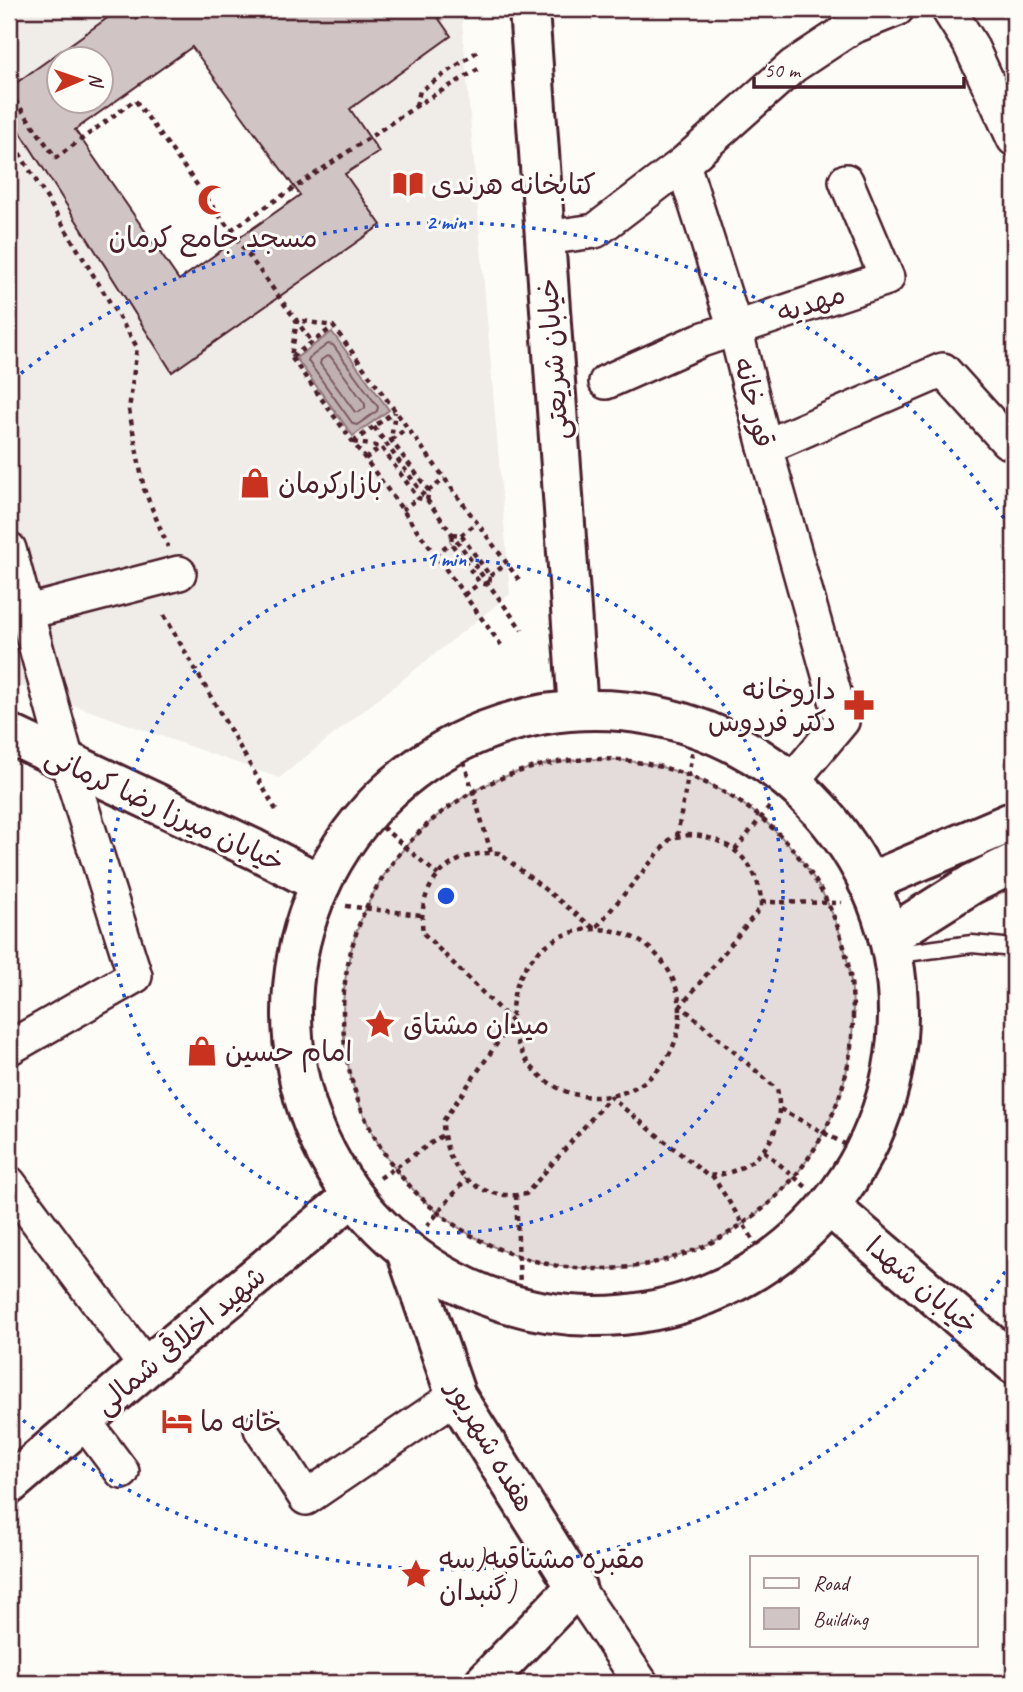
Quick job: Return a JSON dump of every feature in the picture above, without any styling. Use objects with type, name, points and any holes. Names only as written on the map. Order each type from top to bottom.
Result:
[{"type":"main road","name":"خیابان شریعتی","points":[[529,9],[578,710]]},
{"type":"main road","points":[[578,710],[639,712],[698,727],[747,750],[791,782],[835,828],[881,920],[897,1010],[895,1048],[886,1096],[878,1120],[863,1154],[829,1206],[801,1236],[768,1263],[737,1282],[668,1308],[631,1315],[570,1316],[496,1301],[449,1280],[406,1251],[378,1225],[353,1196],[332,1164],[315,1129],[295,1054],[292,1016],[295,976],[302,939],[317,893],[334,859],[367,814],[409,774],[458,742],[516,719],[578,710]]},
{"type":"main road","name":"خیابان میرزا رضا کرمانی","points":[[9,734],[254,849],[317,893]]},
{"type":"main road","points":[[881,920],[1014,821]]},
{"type":"main road","points":[[881,920],[972,884],[1014,863]]},
{"type":"main road","name":"شهید اخلاقی شمالی","points":[[9,1485],[146,1367],[353,1196]]},
{"type":"main road","name":"خیابان شهدا","points":[[829,1206],[1014,1364]]},
{"type":"main road","name":"هفده شهریور","points":[[406,1251],[456,1396],[576,1587]]},
{"type":"main road","points":[[484,1683],[576,1587]]},
{"type":"street","points":[[545,238],[595,231],[683,164],[793,66],[852,26],[897,9]]},
{"type":"street","points":[[957,10],[1014,138]]},
{"type":"street","name":"قور خانه","points":[[683,164],[735,328],[765,447],[842,721],[791,782]]},
{"type":"street","name":"مهدیه","points":[[606,382],[701,340],[887,278],[846,181]]},
{"type":"street","points":[[765,447],[943,370],[1007,440]]},
{"type":"street","points":[[9,549],[68,764],[135,976],[9,1048]]},
{"type":"street","points":[[27,612],[179,573]]},
{"type":"street","points":[[9,1183],[146,1367]]},
{"type":"street","points":[[261,1429],[306,1498],[456,1396]]},
{"type":"street","points":[[84,1421],[122,1472]]},
{"type":"street","points":[[576,1587],[641,1683]]},
{"type":"lane","points":[[881,920],[972,944],[1014,948]]},
{"type":"path","points":[[416,107],[420,91],[481,49]]},
{"type":"path","points":[[231,230],[482,66]]},
{"type":"path","points":[[9,92],[57,158],[135,100],[312,342]]},
{"type":"path","points":[[9,136],[137,347],[129,410],[144,489],[179,573]]},
{"type":"path","points":[[297,320],[333,326],[519,580]]},
{"type":"path","points":[[297,320],[291,357],[501,645]]},
{"type":"path","points":[[291,357],[333,326]]},
{"type":"path","points":[[353,442],[395,411]]},
{"type":"path","points":[[386,444],[395,411]]},
{"type":"path","points":[[374,427],[423,498],[522,630]]},
{"type":"path","points":[[365,459],[407,428]]},
{"type":"path","points":[[382,438],[429,491]]},
{"type":"path","points":[[353,442],[386,444]]},
{"type":"path","points":[[402,510],[423,498],[444,479]]},
{"type":"path","points":[[435,555],[477,523]]},
{"type":"path","points":[[455,538],[486,581]]},
{"type":"path","points":[[464,595],[506,564]]},
{"type":"path","points":[[164,615],[276,810]]},
{"type":"path","points":[[677,836],[698,727]]},
{"type":"path","points":[[458,742],[491,852]]},
{"type":"path","points":[[574,759],[627,759],[688,774],[727,793],[761,817],[799,857],[827,903],[847,959],[851,989],[852,1018],[845,1077],[824,1133],[794,1177],[762,1210],[718,1239],[664,1261],[606,1270],[576,1269],[519,1257],[481,1241],[438,1213],[415,1192],[378,1143],[365,1115],[354,1087],[347,1057],[344,997],[348,967],[366,909],[377,886],[405,846],[440,813],[473,791],[502,777],[532,766],[574,759]]},
{"type":"path","points":[[735,850],[791,782]]},
{"type":"path","points":[[367,814],[438,875]]},
{"type":"path","points":[[595,929],[670,838],[708,836],[735,850],[754,873],[761,907],[681,1006]]},
{"type":"path","points":[[512,1022],[423,933],[421,915],[425,898],[438,875],[462,858],[499,853],[595,929]]},
{"type":"path","points":[[317,893],[366,909],[421,915]]},
{"type":"path","points":[[761,902],[827,903],[881,920]]},
{"type":"path","points":[[595,929],[613,930],[631,936],[653,951],[670,972],[681,1006],[676,1042],[668,1058],[657,1072],[627,1093],[610,1097],[590,1098],[571,1094],[553,1086],[537,1074],[516,1041],[512,1022],[512,1002],[518,982],[527,965],[540,950],[566,934],[595,929]]},
{"type":"path","points":[[610,1097],[708,1176],[740,1169],[764,1151],[777,1127],[780,1110],[777,1089],[681,1006]]},
{"type":"path","points":[[512,1022],[443,1121],[443,1135],[453,1163],[466,1178],[489,1192],[526,1194],[610,1097]]},
{"type":"path","points":[[780,1110],[863,1154]]},
{"type":"path","points":[[353,1196],[443,1135]]},
{"type":"path","points":[[764,1151],[829,1206]]},
{"type":"path","points":[[712,1175],[768,1263]]},
{"type":"path","points":[[406,1251],[466,1178]]},
{"type":"path","points":[[516,1195],[521,1308]]},
{"type":"shaded area","points":[[9,9],[120,9],[68,46],[46,46],[46,62],[16,83],[9,69]]},
{"type":"shaded area","name":"بازارکرمان","points":[[432,9],[461,9],[510,594],[279,778],[9,682],[9,114],[173,371],[381,225],[345,174],[379,152],[350,109],[451,36]]},
{"type":"shaded area","points":[[598,759],[648,764],[696,778],[740,802],[778,834],[810,872],[834,916],[848,964],[853,1014],[848,1064],[834,1112],[810,1156],[778,1194],[740,1226],[696,1250],[648,1264],[598,1269],[548,1264],[500,1250],[456,1226],[418,1194],[386,1156],[362,1112],[348,1064],[343,1014],[348,964],[362,916],[386,872],[418,834],[456,802],[500,778],[548,764]]},
{"type":"water","points":[[332,332],[389,410],[353,436],[296,358]]},
{"type":"building","name":"مسجد جامع کرمان","points":[[120,9],[130,9],[137,19],[152,9],[432,9],[451,36],[350,109],[379,152],[345,174],[381,225],[172,372],[9,114],[9,69],[16,83],[46,62],[46,116],[95,116],[75,130],[179,280],[300,195],[192,47],[116,101],[116,46],[68,46]]},
{"type":"place","name":"کتابخانه هرندی","points":[[408,184]]},
{"type":"place","name":"مسجد جامع کرمان","points":[[213,200]]},
{"type":"place","name":"بازارکرمان","points":[[255,483]]},
{"type":"place","name":"داروخانه دکتر فردوس","points":[[859,705]]},
{"type":"place","name":"ميدان مشتاق","points":[[380,1024]]},
{"type":"place","name":"امام حسین","points":[[202,1051]]},
{"type":"place","name":"خانه ما","points":[[177,1421]]},
{"type":"place","name":"مقبره مشتاقیه(سه گنبدان)","points":[[416,1574]]}]
